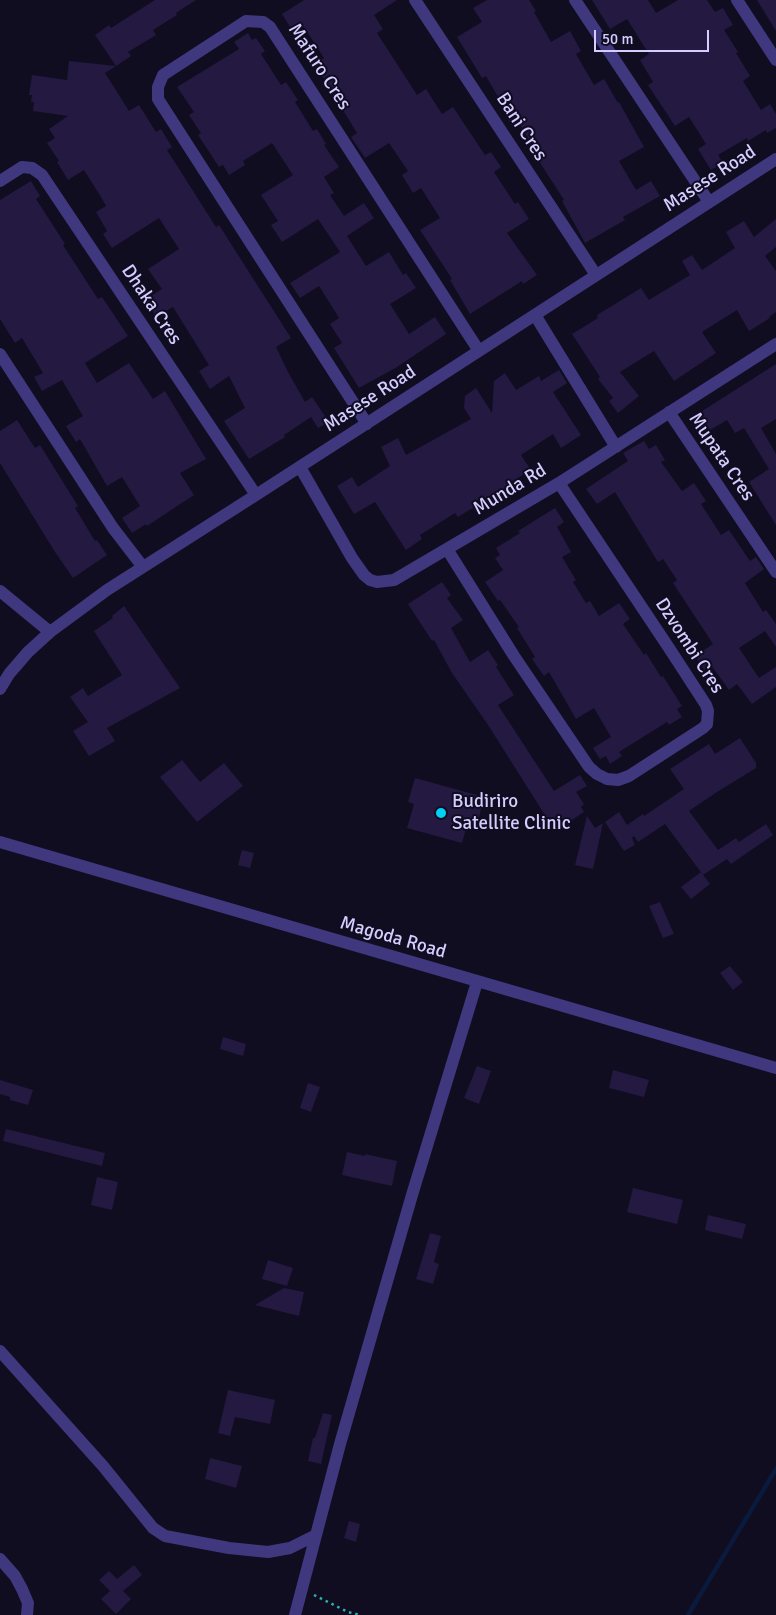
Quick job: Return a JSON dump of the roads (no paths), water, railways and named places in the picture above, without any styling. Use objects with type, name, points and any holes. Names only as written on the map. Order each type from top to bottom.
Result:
[{"type":"street","name":"Bani Cres","points":[[415,0],[596,275]]},
{"type":"street","points":[[575,0],[709,202]]},
{"type":"street","points":[[737,0],[776,60]]},
{"type":"street","name":"Mafuro Cres","points":[[367,424],[158,99],[158,87],[164,75],[172,69],[246,21],[263,22],[270,27],[479,351]]},
{"type":"street","name":"Masese Road","points":[[0,689],[28,652],[50,632],[107,590],[776,159]]},
{"type":"street","name":"Dhaka Cres","points":[[0,181],[22,168],[32,168],[42,175],[256,495]]},
{"type":"street","points":[[536,314],[616,447]]},
{"type":"street","name":"Munda Rd","points":[[300,467],[352,558],[364,575],[370,580],[385,582],[394,580],[559,483],[776,344]]},
{"type":"street","points":[[0,354],[113,528],[143,567]]},
{"type":"street","name":"Mupata Cres","points":[[669,412],[776,572]]},
{"type":"street","name":"Dzvombi Cres","points":[[447,549],[514,656],[589,767],[606,779],[618,780],[628,776],[703,728],[707,724],[708,711],[669,648],[559,483]]},
{"type":"street","points":[[0,591],[50,632]]},
{"type":"street","name":"Magoda Road","points":[[0,842],[776,1068]]},
{"type":"street","points":[[295,1615],[340,1444],[412,1195],[477,982]]},
{"type":"street","points":[[0,1350],[103,1466],[153,1528],[165,1536],[229,1548],[268,1552],[290,1548],[316,1534]]},
{"type":"street","points":[[0,1560],[15,1576],[22,1589],[28,1604],[27,1615]]},
{"type":"waterway","points":[[688,1615],[776,1469]]},
{"type":"place","name":"Budiriro Satellite Clinic","points":[[441,813]]}]
